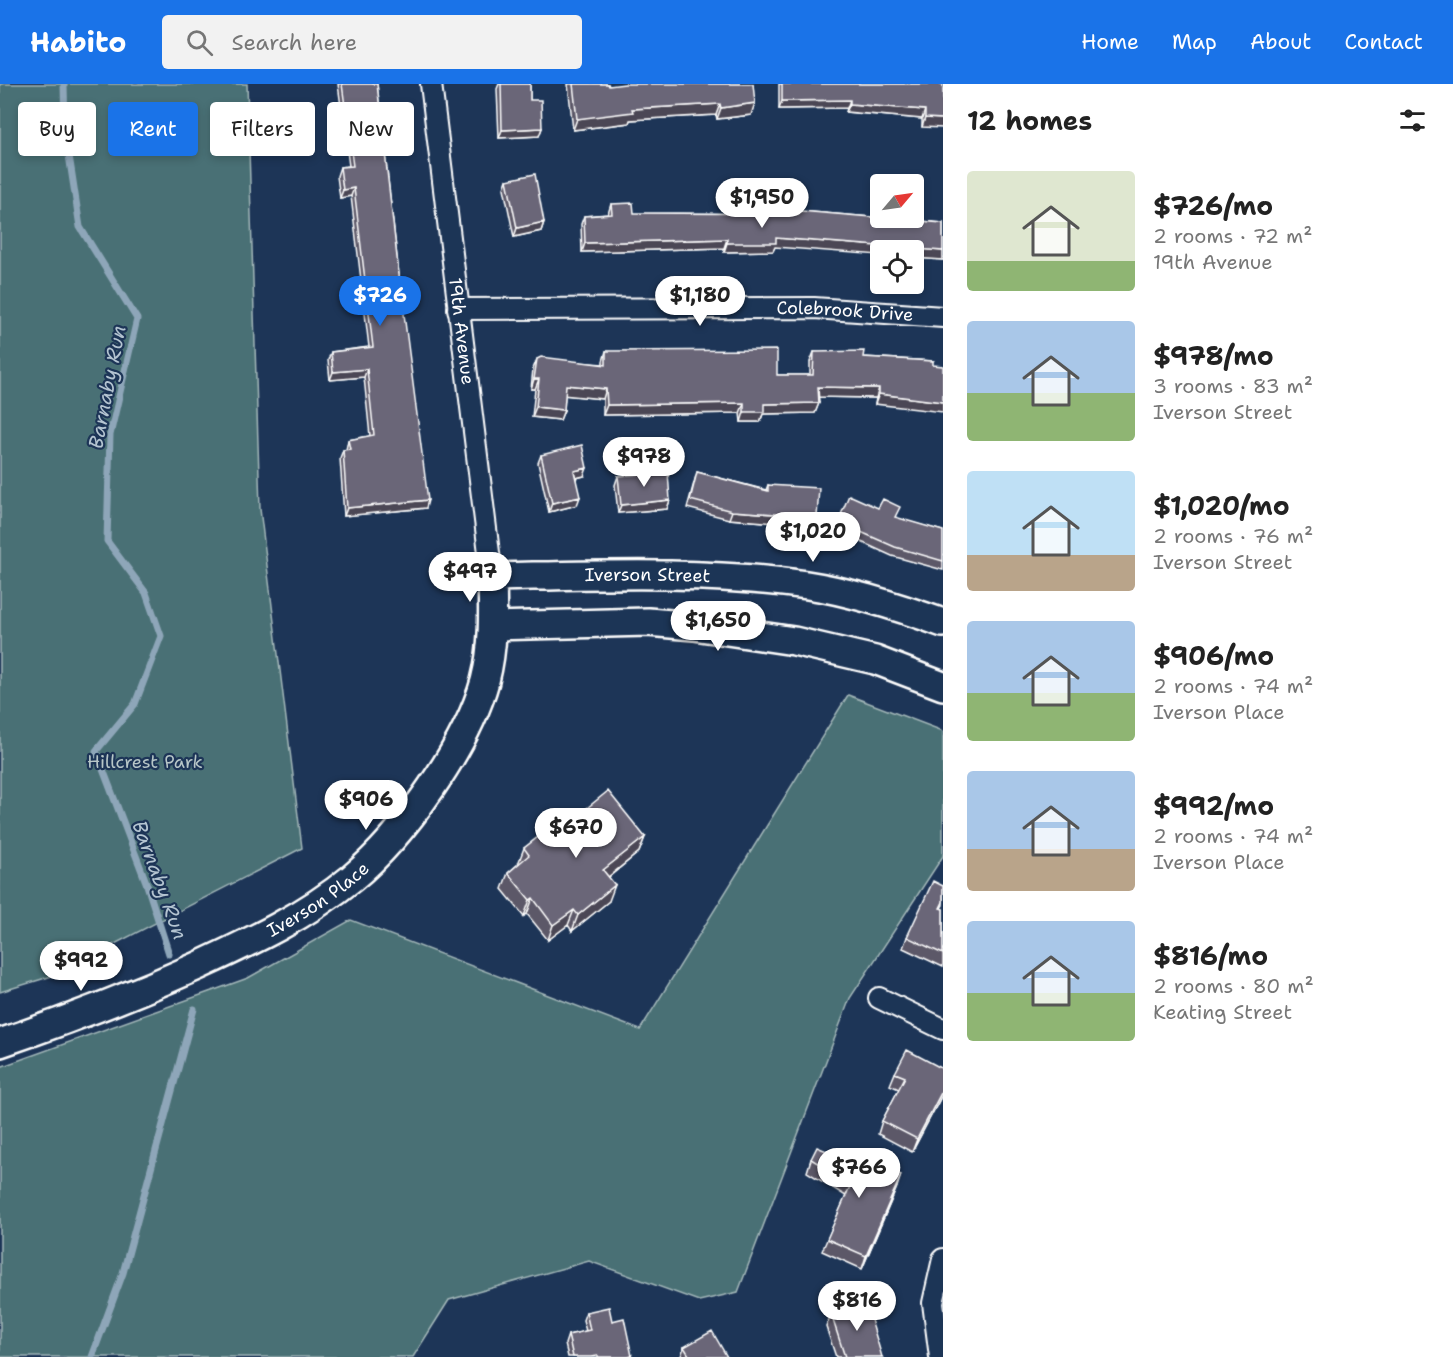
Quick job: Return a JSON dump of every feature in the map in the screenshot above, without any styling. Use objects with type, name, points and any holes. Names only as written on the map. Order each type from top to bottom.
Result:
[{"type":"main road","name":"Iverson Street","points":[[492,577],[680,574],[749,579],[819,588],[869,599],[943,623]]},
{"type":"main road","name":"Iverson Place","points":[[0,1043],[127,998],[252,942],[294,918],[353,877],[402,824],[432,786],[450,756],[484,682],[494,626],[492,577]]},
{"type":"main road","points":[[494,626],[648,622],[694,626],[794,641],[875,660],[943,686]]},
{"type":"street","name":"19th Avenue","points":[[431,84],[492,577]]},
{"type":"street","name":"Colebrook Drive","points":[[458,309],[814,308],[943,317]]},
{"type":"street","points":[[879,998],[943,1029]]},
{"type":"street","points":[[940,1357],[933,1303],[943,1258]]},
{"type":"green space","name":"Hillcrest Park","points":[[0,84],[247,84],[248,102],[210,102],[210,156],[249,156],[260,509],[302,848],[52,976],[0,992]]},
{"type":"green space","points":[[848,695],[943,731],[943,856],[850,998],[738,1292],[699,1301],[589,1261],[449,1300],[413,1357],[0,1357],[0,1067],[248,978],[351,920],[640,1030]]},
{"type":"building","points":[[342,84],[377,84],[379,102],[344,102]]},
{"type":"building","points":[[501,84],[530,84],[530,100],[541,100],[542,128],[502,130]]},
{"type":"building","points":[[573,84],[608,84],[609,86],[753,84],[755,103],[721,108],[720,104],[632,109],[633,112],[577,119]]},
{"type":"building","points":[[782,84],[943,84],[943,119],[925,118],[925,110],[850,104],[850,100],[782,101]]},
{"type":"building","points":[[352,156],[385,156],[428,500],[347,508],[343,450],[350,449],[348,440],[374,435],[367,369],[333,372],[331,352],[373,347],[354,188],[343,190],[340,167],[353,166]]},
{"type":"building","points":[[535,174],[544,222],[517,228],[507,180]]},
{"type":"building","points":[[633,203],[634,213],[799,214],[800,211],[870,217],[870,228],[924,228],[924,221],[943,223],[943,251],[924,250],[924,240],[870,240],[870,245],[776,238],[776,243],[727,243],[727,239],[585,243],[584,216],[612,214],[611,204]]},
{"type":"building","points":[[777,350],[777,375],[813,375],[814,352],[864,351],[863,357],[933,361],[933,365],[943,366],[943,402],[879,394],[879,388],[818,387],[819,403],[764,404],[764,412],[744,412],[744,403],[607,405],[606,389],[566,385],[564,410],[536,407],[539,379],[534,379],[537,359],[541,357],[606,365],[606,351]]},
{"type":"building","points":[[582,445],[587,468],[574,471],[580,497],[552,503],[541,455]]},
{"type":"building","points":[[668,472],[670,500],[621,505],[618,476]]},
{"type":"building","points":[[697,472],[768,491],[768,485],[819,488],[817,517],[732,511],[690,500]]},
{"type":"building","points":[[849,495],[878,508],[883,499],[900,507],[895,517],[943,531],[943,561],[895,547],[838,522]]},
{"type":"building","points":[[608,791],[645,837],[603,870],[615,885],[578,915],[574,910],[553,925],[533,898],[530,900],[508,873],[529,855],[524,848],[561,819],[566,825]]},
{"type":"building","points":[[933,881],[943,886],[943,902],[940,908],[943,909],[943,954],[907,937]]},
{"type":"building","points":[[907,1050],[943,1069],[943,1089],[917,1139],[882,1121],[905,1077],[895,1073]]},
{"type":"building","points":[[817,1147],[850,1161],[853,1154],[901,1175],[866,1256],[827,1239],[851,1184],[811,1159]]},
{"type":"building","points":[[866,1303],[882,1357],[845,1357],[831,1314]]},
{"type":"building","points":[[609,1307],[612,1321],[624,1318],[632,1356],[573,1357],[568,1335],[590,1330],[586,1312]]},
{"type":"building","points":[[712,1331],[727,1357],[690,1357],[684,1347]]},
{"type":"waterway","name":"Barnaby Run","points":[[64,84],[65,129],[80,227],[137,319],[110,435],[107,541],[146,593],[161,636],[135,704],[96,751],[146,882],[169,954]]},
{"type":"waterway","name":"Barnaby Run","points":[[92,1357],[123,1273],[194,1009]]}]
